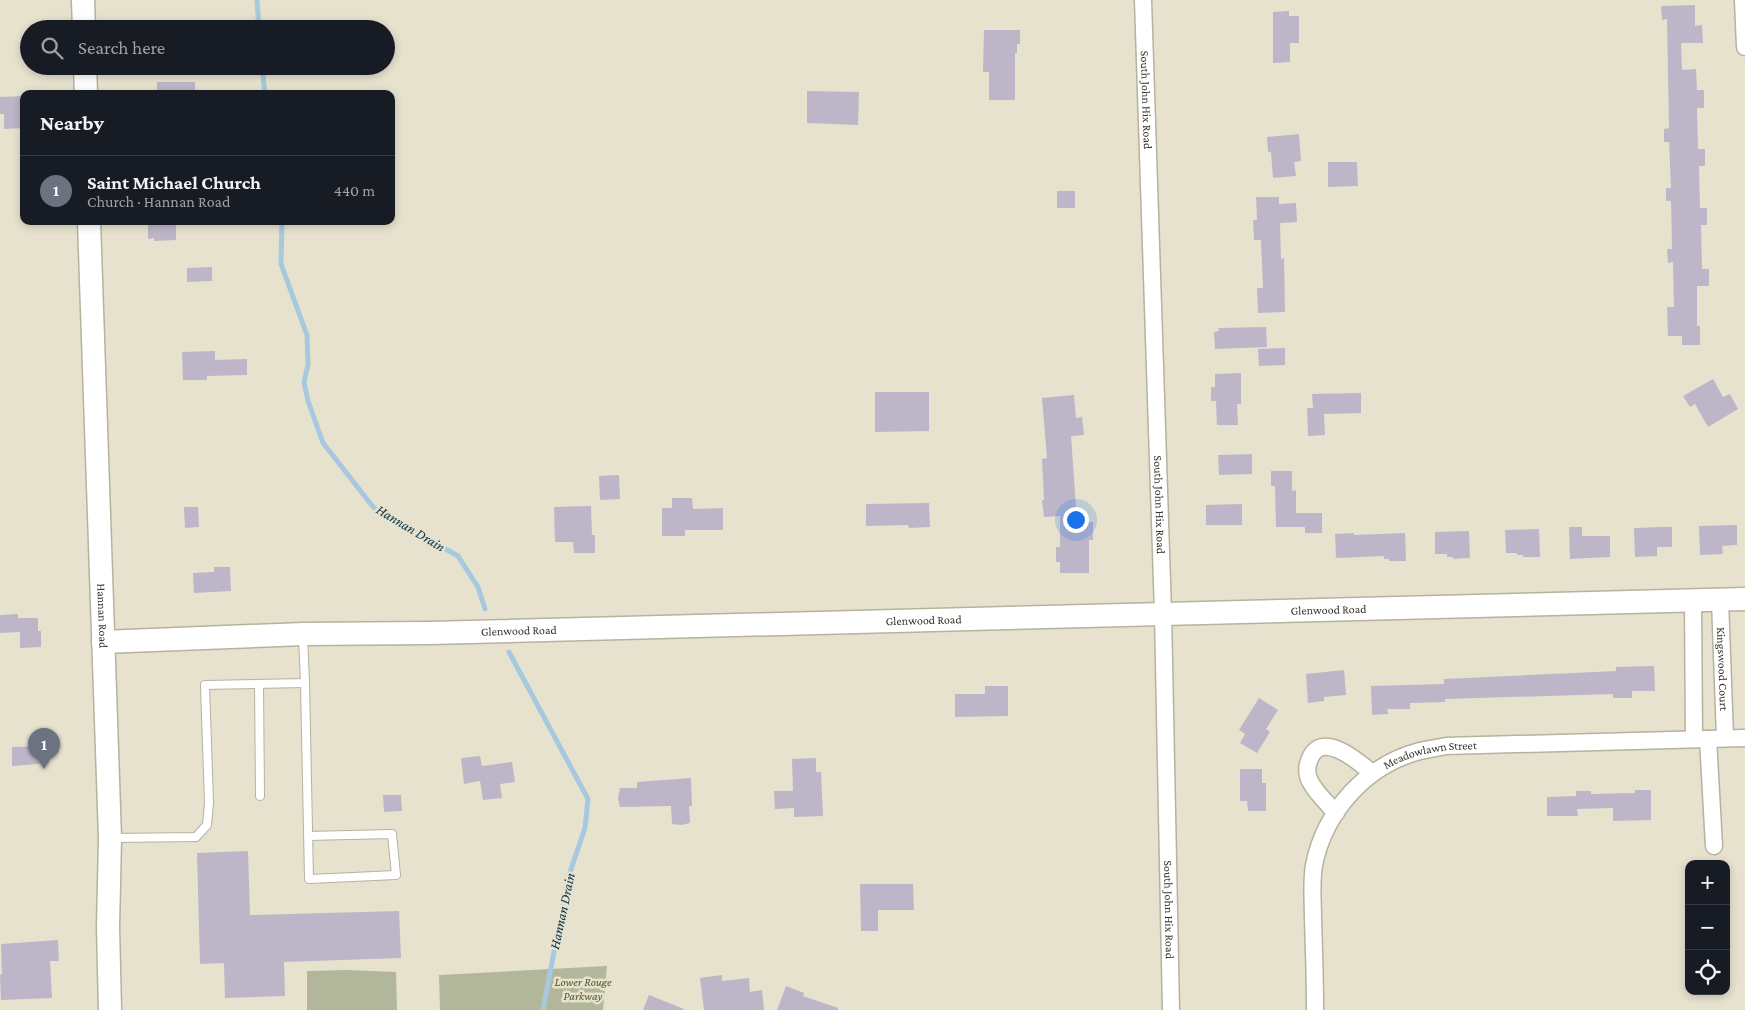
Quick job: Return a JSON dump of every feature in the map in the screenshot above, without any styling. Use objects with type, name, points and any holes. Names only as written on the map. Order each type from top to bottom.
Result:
[{"type":"street","points":[[83,0],[84,20]]},
{"type":"street","name":"South John Hix Road","points":[[1142,0],[1163,613],[1171,1010]]},
{"type":"street","points":[[1743,0],[1745,47]]},
{"type":"street","points":[[85,75],[86,90]]},
{"type":"street","name":"Hannan Road","points":[[89,225],[110,838],[108,927],[110,1010]]},
{"type":"street","name":"Glenwood Road","points":[[103,642],[303,634],[430,633],[1745,599]]},
{"type":"street","points":[[1693,600],[1701,739],[1714,846]]},
{"type":"street","name":"Kingswood Court","points":[[1720,600],[1725,738]]},
{"type":"street","name":"Meadowlawn Street","points":[[1315,1010],[1313,872],[1325,835],[1336,813],[1352,790],[1372,773],[1394,760],[1420,751],[1446,746],[1745,738]]},
{"type":"street","points":[[1336,813],[1310,783],[1307,765],[1310,756],[1326,746],[1351,756],[1372,773]]},
{"type":"lane","points":[[303,634],[309,879],[396,875],[392,834],[308,836]]},
{"type":"lane","points":[[110,838],[196,837],[207,825],[209,803],[205,685],[305,682]]},
{"type":"lane","points":[[259,684],[260,796]]},
{"type":"green space","name":"Lower Rouge Parkway","points":[[607,966],[603,1010],[440,1010],[439,975]]},
{"type":"green space","points":[[307,971],[396,972],[397,1010],[307,1010]]},
{"type":"building","points":[[1695,5],[1695,26],[1702,25],[1703,43],[1681,43],[1682,70],[1696,69],[1697,90],[1704,90],[1704,108],[1697,108],[1698,149],[1705,149],[1705,166],[1699,166],[1700,208],[1707,208],[1707,225],[1701,225],[1702,269],[1709,269],[1709,286],[1697,286],[1697,326],[1700,326],[1700,345],[1682,345],[1682,336],[1668,336],[1667,307],[1674,307],[1673,262],[1668,263],[1667,249],[1672,249],[1671,201],[1666,201],[1666,188],[1671,188],[1669,142],[1664,142],[1664,129],[1669,128],[1667,19],[1662,20],[1661,6]]},
{"type":"building","points":[[1289,11],[1289,16],[1299,16],[1299,43],[1290,43],[1290,62],[1273,63],[1273,12]]},
{"type":"building","points":[[984,30],[1020,30],[1020,44],[1017,44],[1017,53],[1015,53],[1015,100],[989,100],[989,72],[983,72]]},
{"type":"building","points":[[157,82],[195,82],[195,90],[157,90]]},
{"type":"building","points":[[807,91],[859,92],[858,125],[807,123]]},
{"type":"building","points":[[20,96],[20,128],[4,129],[4,114],[0,114],[0,97]]},
{"type":"building","points":[[1299,134],[1301,161],[1294,162],[1296,176],[1273,178],[1271,152],[1268,152],[1267,137]]},
{"type":"building","points":[[1328,162],[1357,162],[1358,186],[1328,187]]},
{"type":"building","points":[[1057,191],[1075,191],[1075,208],[1057,208]]},
{"type":"building","points":[[1256,197],[1279,197],[1279,204],[1296,203],[1297,222],[1280,223],[1281,259],[1284,258],[1285,312],[1258,313],[1257,288],[1263,288],[1261,240],[1254,240],[1253,220],[1257,220]]},
{"type":"building","points":[[148,225],[176,225],[176,240],[154,241],[154,238],[148,239]]},
{"type":"building","points":[[212,267],[212,281],[187,282],[187,268]]},
{"type":"building","points":[[1266,327],[1267,347],[1215,349],[1214,332],[1219,331],[1218,328]]},
{"type":"building","points":[[1285,348],[1285,365],[1259,366],[1258,349]]},
{"type":"building","points":[[215,351],[215,360],[247,359],[247,375],[207,376],[207,380],[183,380],[182,352]]},
{"type":"building","points":[[1241,373],[1241,404],[1237,404],[1238,425],[1217,425],[1216,401],[1211,401],[1211,387],[1215,387],[1215,374]]},
{"type":"building","points":[[1713,379],[1723,397],[1730,394],[1738,409],[1708,427],[1695,404],[1690,407],[1683,396]]},
{"type":"building","points":[[875,392],[929,392],[929,431],[875,432]]},
{"type":"building","points":[[1361,393],[1361,413],[1324,414],[1325,435],[1308,436],[1307,408],[1313,408],[1312,394]]},
{"type":"building","points":[[1074,395],[1076,418],[1082,417],[1084,435],[1071,436],[1077,522],[1093,522],[1093,540],[1089,540],[1089,573],[1060,573],[1060,562],[1056,562],[1056,547],[1060,547],[1060,516],[1044,517],[1042,500],[1044,500],[1042,459],[1047,458],[1042,398]]},
{"type":"building","points":[[1252,454],[1252,474],[1219,475],[1218,455]]},
{"type":"building","points":[[1271,471],[1292,471],[1292,491],[1296,490],[1296,513],[1322,513],[1322,533],[1305,533],[1305,527],[1276,527],[1275,486],[1271,486]]},
{"type":"building","points":[[619,475],[620,499],[600,500],[599,476]]},
{"type":"building","points":[[672,498],[692,498],[693,509],[723,508],[723,530],[685,530],[685,536],[662,536],[662,508],[672,508]]},
{"type":"building","points":[[929,503],[930,527],[909,528],[908,525],[866,526],[866,504]]},
{"type":"building","points":[[1242,504],[1242,525],[1206,525],[1206,505]]},
{"type":"building","points":[[591,506],[592,535],[595,535],[595,553],[574,553],[573,542],[555,542],[554,507]]},
{"type":"building","points":[[184,507],[198,507],[199,527],[185,528]]},
{"type":"building","points":[[1737,525],[1737,545],[1722,546],[1723,554],[1700,555],[1699,526]]},
{"type":"building","points":[[1569,527],[1582,527],[1582,536],[1610,536],[1610,557],[1570,559]]},
{"type":"building","points":[[1672,527],[1672,547],[1657,547],[1657,556],[1635,557],[1634,528]]},
{"type":"building","points":[[1539,529],[1540,557],[1523,557],[1523,555],[1517,555],[1517,553],[1506,553],[1505,530]]},
{"type":"building","points":[[1469,531],[1470,558],[1453,559],[1453,557],[1447,557],[1447,554],[1435,554],[1435,532]]},
{"type":"building","points":[[1354,533],[1354,535],[1405,533],[1406,561],[1389,561],[1389,559],[1384,559],[1384,556],[1336,558],[1335,534]]},
{"type":"building","points":[[214,567],[230,567],[231,591],[194,593],[193,573],[214,572]]},
{"type":"building","points":[[18,614],[18,618],[38,618],[38,631],[41,631],[41,647],[20,648],[20,632],[0,633],[0,615]]},
{"type":"building","points":[[1654,666],[1655,691],[1632,691],[1632,698],[1613,698],[1613,694],[1445,699],[1445,702],[1410,703],[1410,709],[1387,709],[1388,714],[1372,715],[1371,686],[1444,684],[1444,679],[1616,671],[1616,667]]},
{"type":"building","points":[[1344,670],[1346,695],[1324,697],[1324,701],[1308,703],[1306,674]]},
{"type":"building","points":[[985,686],[1008,686],[1008,716],[955,717],[955,694],[985,694]]},
{"type":"building","points":[[1259,698],[1278,710],[1266,729],[1270,732],[1257,753],[1240,743],[1245,734],[1239,730]]},
{"type":"building","points":[[49,746],[49,763],[12,766],[12,747]]},
{"type":"building","points":[[480,756],[482,766],[512,762],[515,782],[500,784],[502,798],[483,800],[480,781],[464,784],[461,758]]},
{"type":"building","points":[[816,758],[816,772],[821,772],[823,816],[794,817],[794,808],[775,809],[774,791],[793,791],[792,759]]},
{"type":"building","points":[[1240,769],[1262,769],[1262,783],[1266,783],[1266,811],[1248,811],[1247,801],[1240,801]]},
{"type":"building","points":[[691,778],[692,806],[689,806],[690,823],[672,824],[671,806],[620,807],[618,798],[620,788],[637,788],[637,782]]},
{"type":"building","points":[[1635,790],[1651,790],[1651,820],[1613,821],[1613,808],[1577,809],[1578,816],[1547,816],[1547,797],[1576,796],[1576,791],[1591,791],[1591,794],[1635,793]]},
{"type":"building","points":[[383,795],[401,795],[402,811],[384,812]]},
{"type":"building","points":[[248,851],[250,915],[399,911],[401,958],[284,962],[285,996],[225,998],[224,963],[200,964],[197,853]]},
{"type":"building","points":[[860,884],[913,884],[914,910],[878,910],[878,931],[861,931]]},
{"type":"building","points":[[58,940],[59,961],[50,961],[52,998],[1,1000],[1,944]]},
{"type":"building","points":[[722,975],[722,981],[749,978],[750,992],[762,990],[764,1010],[704,1010],[700,978]]},
{"type":"building","points":[[786,986],[804,993],[803,996],[838,1008],[838,1010],[777,1010]]},
{"type":"building","points":[[649,995],[684,1009],[684,1010],[643,1010]]},
{"type":"waterway","name":"Hannan Drain","points":[[257,0],[258,20]]},
{"type":"waterway","name":"Hannan Drain","points":[[263,75],[265,90]]},
{"type":"waterway","name":"Hannan Drain","points":[[282,225],[281,264],[307,335],[308,365],[304,382],[308,401],[323,443],[374,508],[458,556],[478,587],[485,609]]},
{"type":"waterway","name":"Hannan Drain","points":[[509,652],[588,799],[585,828],[568,878],[543,1010]]},
{"type":"place","name":"Saint Michael Church","points":[[44,769]]}]
